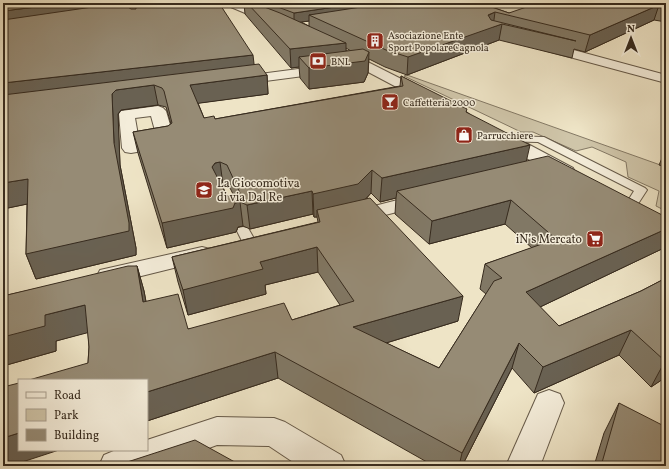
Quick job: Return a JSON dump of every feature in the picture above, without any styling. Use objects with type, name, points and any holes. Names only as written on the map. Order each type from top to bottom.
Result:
[{"type":"street","points":[[229,3],[286,26]]},
{"type":"street","points":[[530,42],[666,79]]},
{"type":"street","points":[[332,48],[365,64],[440,105]]},
{"type":"street","points":[[225,83],[365,64]]},
{"type":"street","points":[[498,136],[583,182]]},
{"type":"street","points":[[531,174],[556,167]]},
{"type":"street","points":[[333,222],[447,194]]},
{"type":"street","points":[[624,203],[648,216]]},
{"type":"street","points":[[88,282],[222,249],[246,237],[272,237]]},
{"type":"street","points":[[523,466],[549,402]]},
{"type":"street","points":[[116,466],[218,431],[274,432],[329,466]]},
{"type":"lane","points":[[498,136],[540,139],[641,190],[624,203]]},
{"type":"green space","points":[[469,3],[557,3],[502,23]]},
{"type":"green space","points":[[407,75],[666,167],[666,211],[656,206],[659,191],[628,177],[626,162],[592,147],[576,151],[533,132],[521,132],[404,76]]},
{"type":"building","points":[[3,3],[69,3],[3,11]]},
{"type":"building","points":[[122,3],[131,9],[136,9],[136,6],[132,3],[219,3],[253,55],[3,83],[3,20]]},
{"type":"building","points":[[247,3],[254,3],[280,13],[346,43],[290,49]]},
{"type":"building","points":[[267,3],[362,3],[294,13]]},
{"type":"building","points":[[387,3],[480,3],[509,13],[538,3],[666,3],[666,6],[659,5],[590,35],[495,12],[488,15],[491,20],[576,41],[502,24],[408,57],[386,50],[309,15]]},
{"type":"building","points":[[363,49],[369,52],[365,61],[309,68],[299,57]]},
{"type":"building","points":[[259,64],[267,75],[190,85],[204,118],[214,116],[215,119],[403,86],[401,76],[467,109],[466,112],[530,145],[382,178],[372,170],[358,184],[313,194],[312,191],[247,205],[240,202],[235,203],[233,208],[162,223],[133,132],[168,126],[172,123],[164,91],[162,88],[154,85],[116,90],[112,94],[114,143],[129,223],[129,231],[26,254],[28,179],[3,183],[3,95]],"holes":[[[220,162],[227,165],[240,193],[237,197],[227,196],[212,167],[215,163]]]},
{"type":"building","points":[[548,156],[666,217],[666,229],[526,292],[559,326],[641,291],[666,278],[666,361],[631,330],[543,367],[519,343],[462,453],[275,352],[148,392],[148,379],[32,379],[88,363],[89,347],[85,305],[45,315],[45,326],[3,337],[3,296],[128,266],[137,266],[143,302],[178,294],[188,329],[284,303],[292,320],[354,301],[317,247],[260,262],[263,269],[183,290],[172,257],[320,222],[317,210],[370,198],[463,296],[353,327],[439,368],[494,281],[502,278],[485,264],[556,239],[511,200],[432,221],[397,191]]},
{"type":"building","points":[[18,383],[18,433],[3,438],[3,387]]},
{"type":"building","points":[[619,403],[666,427],[666,466],[601,466]]},
{"type":"building","points":[[195,440],[242,466],[115,466]]},
{"type":"place","name":"Asociazione Ente Sport PopolareCagnola","points":[[375,41]]},
{"type":"place","name":"BNL","points":[[318,61]]},
{"type":"place","name":"Caffetteria 2000","points":[[390,102]]},
{"type":"place","name":"Parrucchiere","points":[[464,135]]},
{"type":"place","name":"La Giocomotiva di via Dal Re","points":[[204,190]]},
{"type":"place","name":"iN’s Mercato","points":[[595,239]]}]
